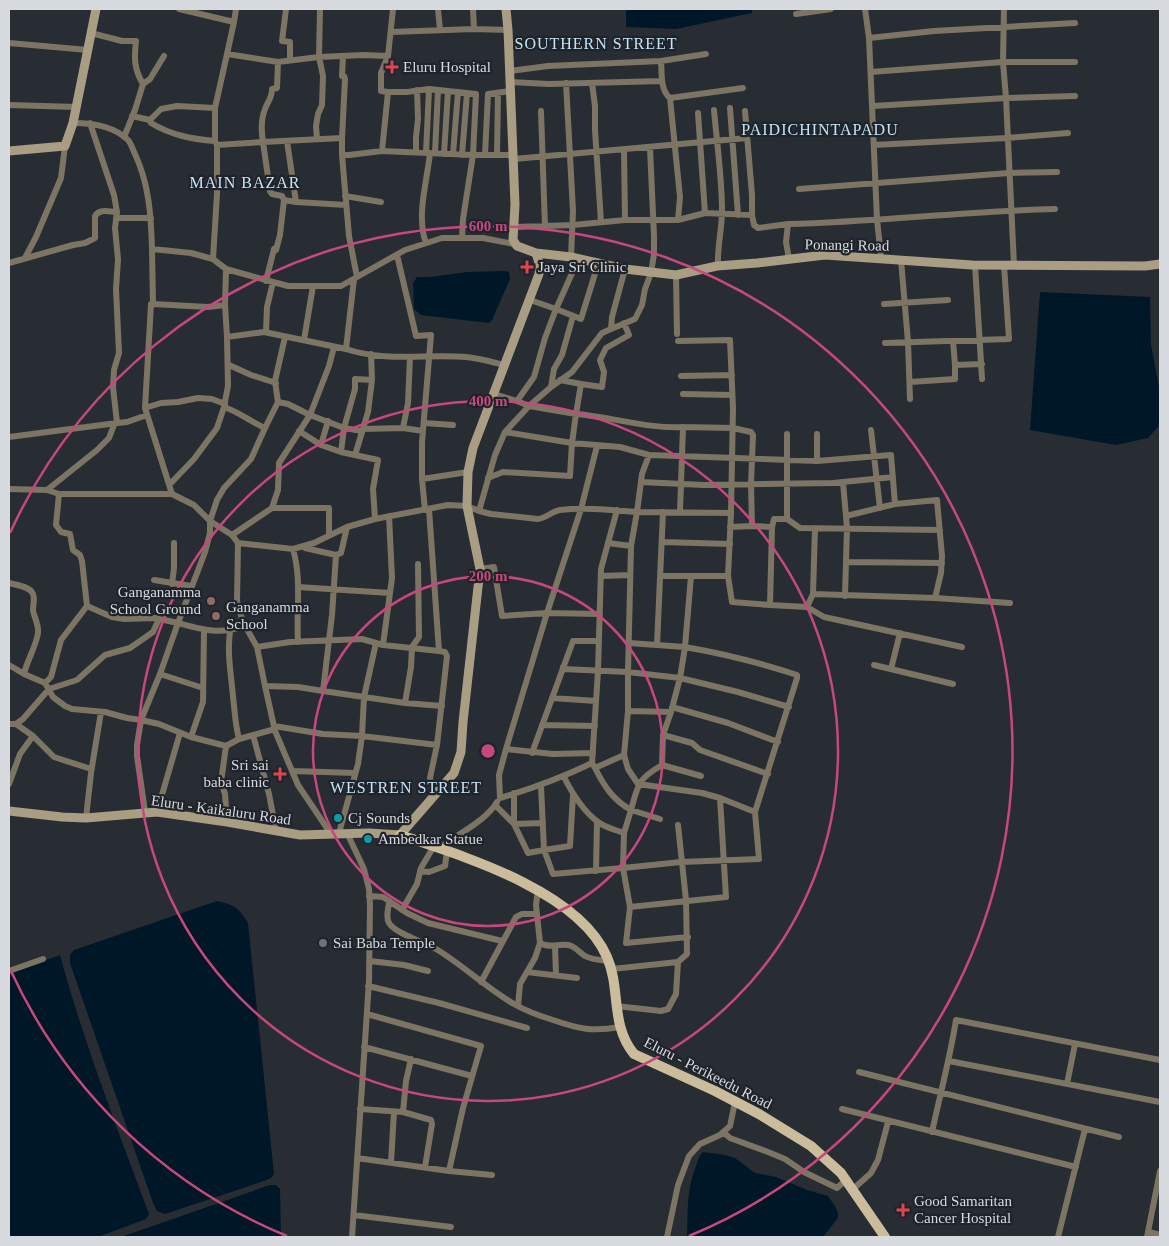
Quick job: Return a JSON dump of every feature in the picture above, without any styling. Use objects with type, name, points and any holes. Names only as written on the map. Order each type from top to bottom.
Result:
[{"type":"main road","points":[[9,151],[65,146],[77,107],[96,9]]},
{"type":"main road","points":[[506,9],[514,157],[514,244]]},
{"type":"main road","name":"Ponangi Road","points":[[514,244],[536,253],[574,258],[651,273],[676,274],[718,266],[825,255],[975,265],[1145,266],[1160,264]]},
{"type":"main road","points":[[400,836],[454,773],[461,752],[480,569],[467,506],[468,472],[473,448],[530,300],[540,266],[536,253]]},
{"type":"main road","name":"Eluru - Kaikaluru Road","points":[[9,811],[86,818],[157,812],[300,835],[369,832],[400,836]]},
{"type":"main road","name":"Eluru - Perikeedu Road","points":[[400,836],[440,849],[527,883],[572,914],[588,928],[600,943],[610,965],[620,1027],[626,1044],[634,1054],[736,1102],[811,1146],[841,1173],[885,1237]]},
{"type":"street","points":[[179,9],[234,22]]},
{"type":"street","points":[[213,259],[218,194],[215,108],[236,9]]},
{"type":"street","points":[[286,9],[282,41],[290,42],[290,60]]},
{"type":"street","points":[[317,139],[316,126],[318,114],[322,106],[323,76],[319,57],[320,9]]},
{"type":"street","points":[[393,9],[388,56],[381,73],[382,92],[429,88],[476,94],[511,91]]},
{"type":"street","points":[[438,9],[440,30]]},
{"type":"street","points":[[473,9],[474,29]]},
{"type":"street","points":[[796,14],[831,9]]},
{"type":"street","points":[[865,9],[873,106],[877,219],[881,258]]},
{"type":"street","points":[[885,343],[1008,338],[1012,210],[1003,62],[1004,9]]},
{"type":"street","points":[[868,38],[934,31],[1075,23]]},
{"type":"street","points":[[391,32],[474,29],[508,30]]},
{"type":"street","points":[[91,33],[122,41],[136,40],[136,73],[142,84]]},
{"type":"street","points":[[9,43],[88,50]]},
{"type":"street","points":[[227,54],[278,62],[319,57],[388,56]]},
{"type":"street","points":[[510,71],[548,66],[661,61],[706,54]]},
{"type":"street","points":[[124,138],[142,84],[150,79],[164,56]]},
{"type":"street","points":[[342,57],[342,76],[345,79],[342,155],[346,205],[356,278],[346,349]]},
{"type":"street","points":[[661,61],[662,81],[666,95],[670,98],[680,197],[678,220]]},
{"type":"street","points":[[278,62],[277,88],[272,90],[272,98],[264,111],[262,121],[270,191],[272,194],[282,196],[284,200],[346,205]]},
{"type":"street","points":[[870,72],[1003,62],[1075,62]]},
{"type":"street","points":[[510,82],[566,84],[662,81]]},
{"type":"street","points":[[592,83],[595,106],[601,222]]},
{"type":"street","points":[[517,401],[534,377],[545,338],[574,258],[566,84]]},
{"type":"street","points":[[429,88],[430,153]]},
{"type":"street","points":[[670,98],[743,88]]},
{"type":"street","points":[[416,152],[417,90]]},
{"type":"street","points":[[426,243],[422,231],[424,199],[438,90]]},
{"type":"street","points":[[444,154],[448,91]]},
{"type":"street","points":[[382,151],[388,92]]},
{"type":"street","points":[[453,154],[458,92]]},
{"type":"street","points":[[462,155],[467,93]]},
{"type":"street","points":[[497,155],[498,93]]},
{"type":"street","points":[[462,238],[463,219],[473,155],[476,94]]},
{"type":"street","points":[[485,155],[488,94]]},
{"type":"street","points":[[873,106],[1075,96]]},
{"type":"street","points":[[9,105],[77,107]]},
{"type":"street","points":[[150,120],[162,109],[177,106],[215,108]]},
{"type":"street","points":[[730,108],[738,215]]},
{"type":"street","points":[[714,110],[722,214],[717,249],[718,266]]},
{"type":"street","points":[[745,110],[752,215],[755,227],[758,228],[788,224],[1055,209]]},
{"type":"street","points":[[541,111],[545,227]]},
{"type":"street","points":[[698,113],[705,214]]},
{"type":"street","points":[[132,116],[150,120],[151,123],[174,134],[216,143],[342,138]]},
{"type":"street","points":[[73,123],[90,123],[113,130],[128,140],[144,178],[149,199],[154,304]]},
{"type":"street","points":[[47,490],[97,450],[109,438],[115,424],[113,387],[114,370],[119,353],[116,289],[118,259],[116,215],[114,195],[90,123]]},
{"type":"street","points":[[874,145],[1068,133]]},
{"type":"street","points":[[342,155],[382,151],[514,157],[544,156],[747,138]]},
{"type":"street","points":[[287,141],[296,202]]},
{"type":"street","points":[[25,258],[61,178],[65,146]]},
{"type":"street","points":[[479,511],[495,455],[505,432],[529,406],[572,372],[602,333],[635,319],[642,305],[654,254],[650,148]]},
{"type":"street","points":[[624,150],[625,220]]},
{"type":"street","points":[[799,189],[1009,173],[1057,172]]},
{"type":"street","points":[[345,196],[381,202]]},
{"type":"street","points":[[266,332],[274,249],[276,250],[280,235],[284,200]]},
{"type":"street","points":[[9,263],[92,241],[95,238],[95,216],[100,211],[116,215],[150,218]]},
{"type":"street","points":[[515,227],[545,227],[625,220],[678,220],[705,214],[752,215]]},
{"type":"street","points":[[788,224],[786,242],[789,259]]},
{"type":"street","points":[[152,248],[191,253],[213,259],[226,269],[288,286],[341,286],[396,255],[442,238],[482,238],[514,244]]},
{"type":"street","points":[[396,255],[416,336],[432,335],[423,431],[422,479],[427,509],[439,651]]},
{"type":"street","points":[[901,260],[908,342],[910,399]]},
{"type":"street","points":[[530,300],[581,320],[598,264]]},
{"type":"street","points":[[975,265],[982,379]]},
{"type":"street","points":[[170,484],[194,459],[217,428],[225,405],[229,365],[225,305],[226,269]]},
{"type":"street","points":[[611,329],[612,317],[625,269]]},
{"type":"street","points":[[676,274],[678,338],[730,340],[733,457],[728,576],[732,602],[807,606],[824,617],[962,647]]},
{"type":"street","points":[[304,340],[314,286]]},
{"type":"street","points":[[884,304],[948,300]]},
{"type":"street","points":[[172,494],[146,411],[151,304],[208,308],[225,305]]},
{"type":"street","points":[[551,387],[554,369],[562,355],[573,316]]},
{"type":"street","points":[[560,380],[602,387],[604,372],[600,360],[606,348],[628,336],[624,323]]},
{"type":"street","points":[[227,337],[266,332],[354,352],[410,357],[467,357],[504,365]]},
{"type":"street","points":[[145,812],[137,756],[141,720],[160,674],[204,552],[210,533],[210,521],[217,500],[224,488],[251,458],[278,402],[276,383],[285,337]]},
{"type":"street","points":[[910,382],[955,379],[953,341]]},
{"type":"street","points":[[272,508],[278,490],[279,463],[310,415],[329,366],[334,347]]},
{"type":"street","points":[[355,455],[368,412],[372,380],[371,354]]},
{"type":"street","points":[[403,428],[408,403],[410,357]]},
{"type":"street","points":[[955,366],[982,364]]},
{"type":"street","points":[[229,365],[276,383]]},
{"type":"street","points":[[681,376],[732,375]]},
{"type":"street","points":[[341,452],[344,428],[355,389],[355,378],[372,380]]},
{"type":"street","points":[[488,478],[503,472],[570,476],[572,444],[581,384]]},
{"type":"street","points":[[494,394],[529,406],[662,428],[733,428],[752,433],[750,484],[752,526]]},
{"type":"street","points":[[683,394],[732,395]]},
{"type":"street","points":[[9,437],[115,424],[161,403],[198,398],[212,399],[249,421],[265,428]]},
{"type":"street","points":[[278,402],[288,404],[344,428],[362,430],[403,428],[423,431]]},
{"type":"street","points":[[321,445],[328,421]]},
{"type":"street","points":[[424,423],[453,425]]},
{"type":"street","points":[[680,512],[683,427]]},
{"type":"street","points":[[871,430],[880,508]]},
{"type":"street","points":[[299,431],[321,445],[341,452],[378,460],[373,489],[375,519]]},
{"type":"street","points":[[505,432],[572,444],[620,448],[650,455],[818,461],[891,455],[895,504]]},
{"type":"street","points":[[787,434],[787,518]]},
{"type":"street","points":[[817,434],[818,461]]},
{"type":"street","points":[[402,910],[417,884],[420,871],[440,849],[474,824],[500,798],[499,775],[547,613],[581,509],[597,446]]},
{"type":"street","points":[[650,455],[642,474],[631,546],[628,711],[624,755],[628,770],[638,784],[688,790],[720,798],[755,812]]},
{"type":"street","points":[[422,479],[468,472]]},
{"type":"street","points":[[641,482],[680,485],[786,484],[843,482],[893,477]]},
{"type":"street","points":[[843,482],[847,528],[845,596]]},
{"type":"street","points":[[9,489],[47,490],[59,494],[172,494],[194,505],[210,521],[232,535],[238,543],[237,601],[245,626],[257,647],[274,728],[298,786],[339,833],[364,869],[370,896],[370,961],[352,1237]]},
{"type":"street","points":[[59,494],[56,525],[61,532],[70,534],[73,550],[80,556],[82,561],[87,606],[61,640],[47,686],[29,712],[12,724],[33,736],[54,757],[91,769]]},
{"type":"street","points":[[846,516],[895,504],[937,500],[942,562],[935,598]]},
{"type":"street","points":[[238,543],[293,549],[304,547],[347,527],[375,519],[448,505],[467,506],[479,511],[538,519],[558,510],[581,509],[637,512],[731,513]]},
{"type":"street","points":[[232,535],[272,508],[329,508],[330,535]]},
{"type":"street","points":[[617,510],[601,576],[593,765],[610,794],[619,804],[631,810],[660,819]]},
{"type":"street","points":[[657,645],[662,512]]},
{"type":"street","points":[[339,833],[355,773],[362,736],[364,697],[380,644],[390,593],[393,562],[390,516]]},
{"type":"street","points":[[770,605],[772,527],[774,519],[787,518],[800,528],[940,530]]},
{"type":"street","points":[[304,547],[336,555],[341,553],[347,527]]},
{"type":"street","points":[[730,528],[772,527]]},
{"type":"street","points":[[807,606],[813,594],[815,528]]},
{"type":"street","points":[[662,542],[730,544]]},
{"type":"street","points":[[172,584],[174,543]]},
{"type":"street","points":[[608,543],[631,546]]},
{"type":"street","points":[[293,549],[296,560],[298,587],[298,642]]},
{"type":"street","points":[[323,691],[336,555]]},
{"type":"street","points":[[847,562],[942,562]]},
{"type":"street","points":[[405,703],[412,647],[419,637],[418,564]]},
{"type":"street","points":[[480,569],[494,567],[502,616],[547,613],[600,614]]},
{"type":"street","points":[[601,576],[630,575]]},
{"type":"street","points":[[660,576],[728,576]]},
{"type":"street","points":[[662,765],[663,735],[680,678],[685,647],[691,576]]},
{"type":"street","points":[[154,580],[191,586]]},
{"type":"street","points":[[9,585],[26,587],[34,595],[34,610],[38,632],[24,674]]},
{"type":"street","points":[[298,587],[333,591],[390,593]]},
{"type":"street","points":[[813,594],[935,598],[1010,603]]},
{"type":"street","points":[[87,606],[112,617],[159,619],[204,630],[230,631],[245,626]]},
{"type":"street","points":[[47,686],[77,680],[105,656],[130,648],[153,632],[159,619]]},
{"type":"street","points":[[191,737],[201,710],[204,630]]},
{"type":"street","points":[[230,631],[229,668],[234,720],[239,739]]},
{"type":"street","points":[[891,669],[900,633]]},
{"type":"street","points":[[257,647],[298,642],[362,639],[380,644],[445,652],[447,656],[442,706],[430,778],[435,795]]},
{"type":"street","points":[[532,753],[573,641],[598,641]]},
{"type":"street","points":[[541,786],[544,850],[553,874],[682,862],[759,859],[755,812],[789,707],[797,678],[796,675],[755,661],[685,647],[629,643]]},
{"type":"street","points":[[9,664],[47,686],[53,697],[72,709],[101,712],[159,724],[191,737],[226,746],[239,739],[274,728],[437,745]]},
{"type":"street","points":[[874,664],[953,684]]},
{"type":"street","points":[[563,667],[562,669],[628,672],[680,678],[789,707]]},
{"type":"street","points":[[160,674],[203,688]]},
{"type":"street","points":[[265,686],[298,687],[405,703],[442,706]]},
{"type":"street","points":[[552,698],[596,701]]},
{"type":"street","points":[[628,711],[671,710],[728,723],[778,742]]},
{"type":"street","points":[[86,818],[91,769],[101,712]]},
{"type":"street","points":[[542,725],[595,726]]},
{"type":"street","points":[[157,812],[180,733]]},
{"type":"street","points":[[254,735],[276,831]]},
{"type":"street","points":[[663,735],[692,743],[700,750],[768,774]]},
{"type":"street","points":[[9,784],[20,754],[33,736]]},
{"type":"street","points":[[226,746],[221,782],[225,794],[227,822]]},
{"type":"street","points":[[506,750],[532,753],[593,753]]},
{"type":"street","points":[[500,798],[541,786],[624,755]]},
{"type":"street","points":[[688,937],[626,943],[630,907],[623,868],[624,833],[638,784],[654,770],[662,765],[701,776]]},
{"type":"street","points":[[292,771],[355,773]]},
{"type":"street","points":[[564,777],[573,795],[597,822],[624,833]]},
{"type":"street","points":[[514,794],[514,824]]},
{"type":"street","points":[[495,805],[514,824],[528,852],[544,850],[570,846],[573,795]]},
{"type":"street","points":[[630,907],[726,897],[720,798]]},
{"type":"street","points":[[596,871],[597,822]]},
{"type":"street","points":[[514,824],[543,823]]},
{"type":"street","points":[[540,943],[555,946],[566,944],[572,946],[584,956],[610,965],[678,962],[687,954],[688,937],[678,825]]},
{"type":"street","points":[[420,871],[429,872],[445,866],[440,849]]},
{"type":"street","points":[[518,1006],[520,984],[535,958],[540,943],[536,914],[538,890]]},
{"type":"street","points":[[370,896],[383,897],[416,918],[502,941]]},
{"type":"street","points":[[389,901],[388,922],[393,928],[439,951],[518,1006],[581,1030],[606,1030],[620,1027]]},
{"type":"street","points":[[481,982],[516,917],[522,914],[536,914]]},
{"type":"street","points":[[555,946],[556,975]]},
{"type":"street","points":[[9,971],[43,959]]},
{"type":"street","points":[[370,961],[404,965],[428,971]]},
{"type":"street","points":[[616,1006],[661,1011],[668,1009],[676,994],[678,962]]},
{"type":"street","points":[[527,972],[577,978]]},
{"type":"street","points":[[368,986],[439,1003],[527,1028]]},
{"type":"street","points":[[366,1014],[481,1046],[454,1146],[450,1171]]},
{"type":"street","points":[[932,1132],[949,1061],[956,1020],[1160,1060]]},
{"type":"street","points":[[1067,1084],[1075,1044]]},
{"type":"street","points":[[364,1047],[472,1076]]},
{"type":"street","points":[[403,1112],[406,1081],[411,1059]]},
{"type":"street","points":[[949,1061],[1160,1102]]},
{"type":"street","points":[[859,1072],[1119,1137]]},
{"type":"street","points":[[667,1237],[678,1185],[689,1156],[700,1144],[723,1132],[730,1126],[736,1102]]},
{"type":"street","points":[[360,1109],[403,1112],[431,1120],[425,1167]]},
{"type":"street","points":[[842,1109],[888,1122],[1076,1167]]},
{"type":"street","points":[[391,1162],[394,1112]]},
{"type":"street","points":[[852,1190],[871,1173],[878,1160],[888,1122]]},
{"type":"street","points":[[1058,1237],[1085,1129]]},
{"type":"street","points":[[723,1132],[730,1138],[785,1159],[804,1172],[837,1188],[846,1180]]},
{"type":"street","points":[[357,1158],[492,1175]]},
{"type":"street","points":[[1160,1171],[1148,1234],[1160,1235]]},
{"type":"street","points":[[354,1215],[451,1227]]},
{"type":"water","points":[[626,9],[752,9],[752,13],[676,29],[626,27]]},
{"type":"water","points":[[467,272],[509,272],[510,279],[489,323],[421,315],[414,309],[413,283],[417,277]]},
{"type":"water","points":[[1040,292],[1150,297],[1151,345],[1160,392],[1160,425],[1148,438],[1116,445],[1030,430]]},
{"type":"water","points":[[217,901],[236,908],[248,923],[274,1174],[271,1178],[264,1181],[165,1214],[157,1211],[153,1203],[70,963],[70,955],[74,950]]},
{"type":"water","points":[[60,955],[90,1053],[149,1214],[146,1219],[98,1237],[9,1237],[9,973]]},
{"type":"water","points":[[703,1152],[735,1158],[755,1173],[776,1177],[807,1190],[828,1196],[835,1206],[838,1218],[823,1237],[687,1237],[688,1201],[691,1184],[698,1160]]},
{"type":"water","points":[[270,1185],[276,1185],[280,1189],[281,1237],[121,1237]]},
{"type":"place","name":"Eluru Hospital","points":[[392,67]]},
{"type":"place","name":"Jaya Sri Clinic","points":[[527,267]]},
{"type":"place","name":"Ganganamma School Ground","points":[[211,601]]},
{"type":"place","name":"Ganganamma School","points":[[216,616]]},
{"type":"place","name":"Sri sai baba clinic","points":[[280,774]]},
{"type":"place","name":"Cj Sounds","points":[[338,818]]},
{"type":"place","name":"Ambedkar Statue","points":[[368,839]]},
{"type":"place","name":"Sai Baba Temple","points":[[323,943]]},
{"type":"place","name":"Good Samaritan Cancer Hospital","points":[[903,1210]]},
{"type":"district","name":"SOUTHERN STREET","points":[[596,43]]},
{"type":"district","name":"PAIDICHINTAPADU","points":[[820,129]]},
{"type":"district","name":"MAIN BAZAR","points":[[245,182]]},
{"type":"district","name":"WESTREN STREET","points":[[406,787]]}]
